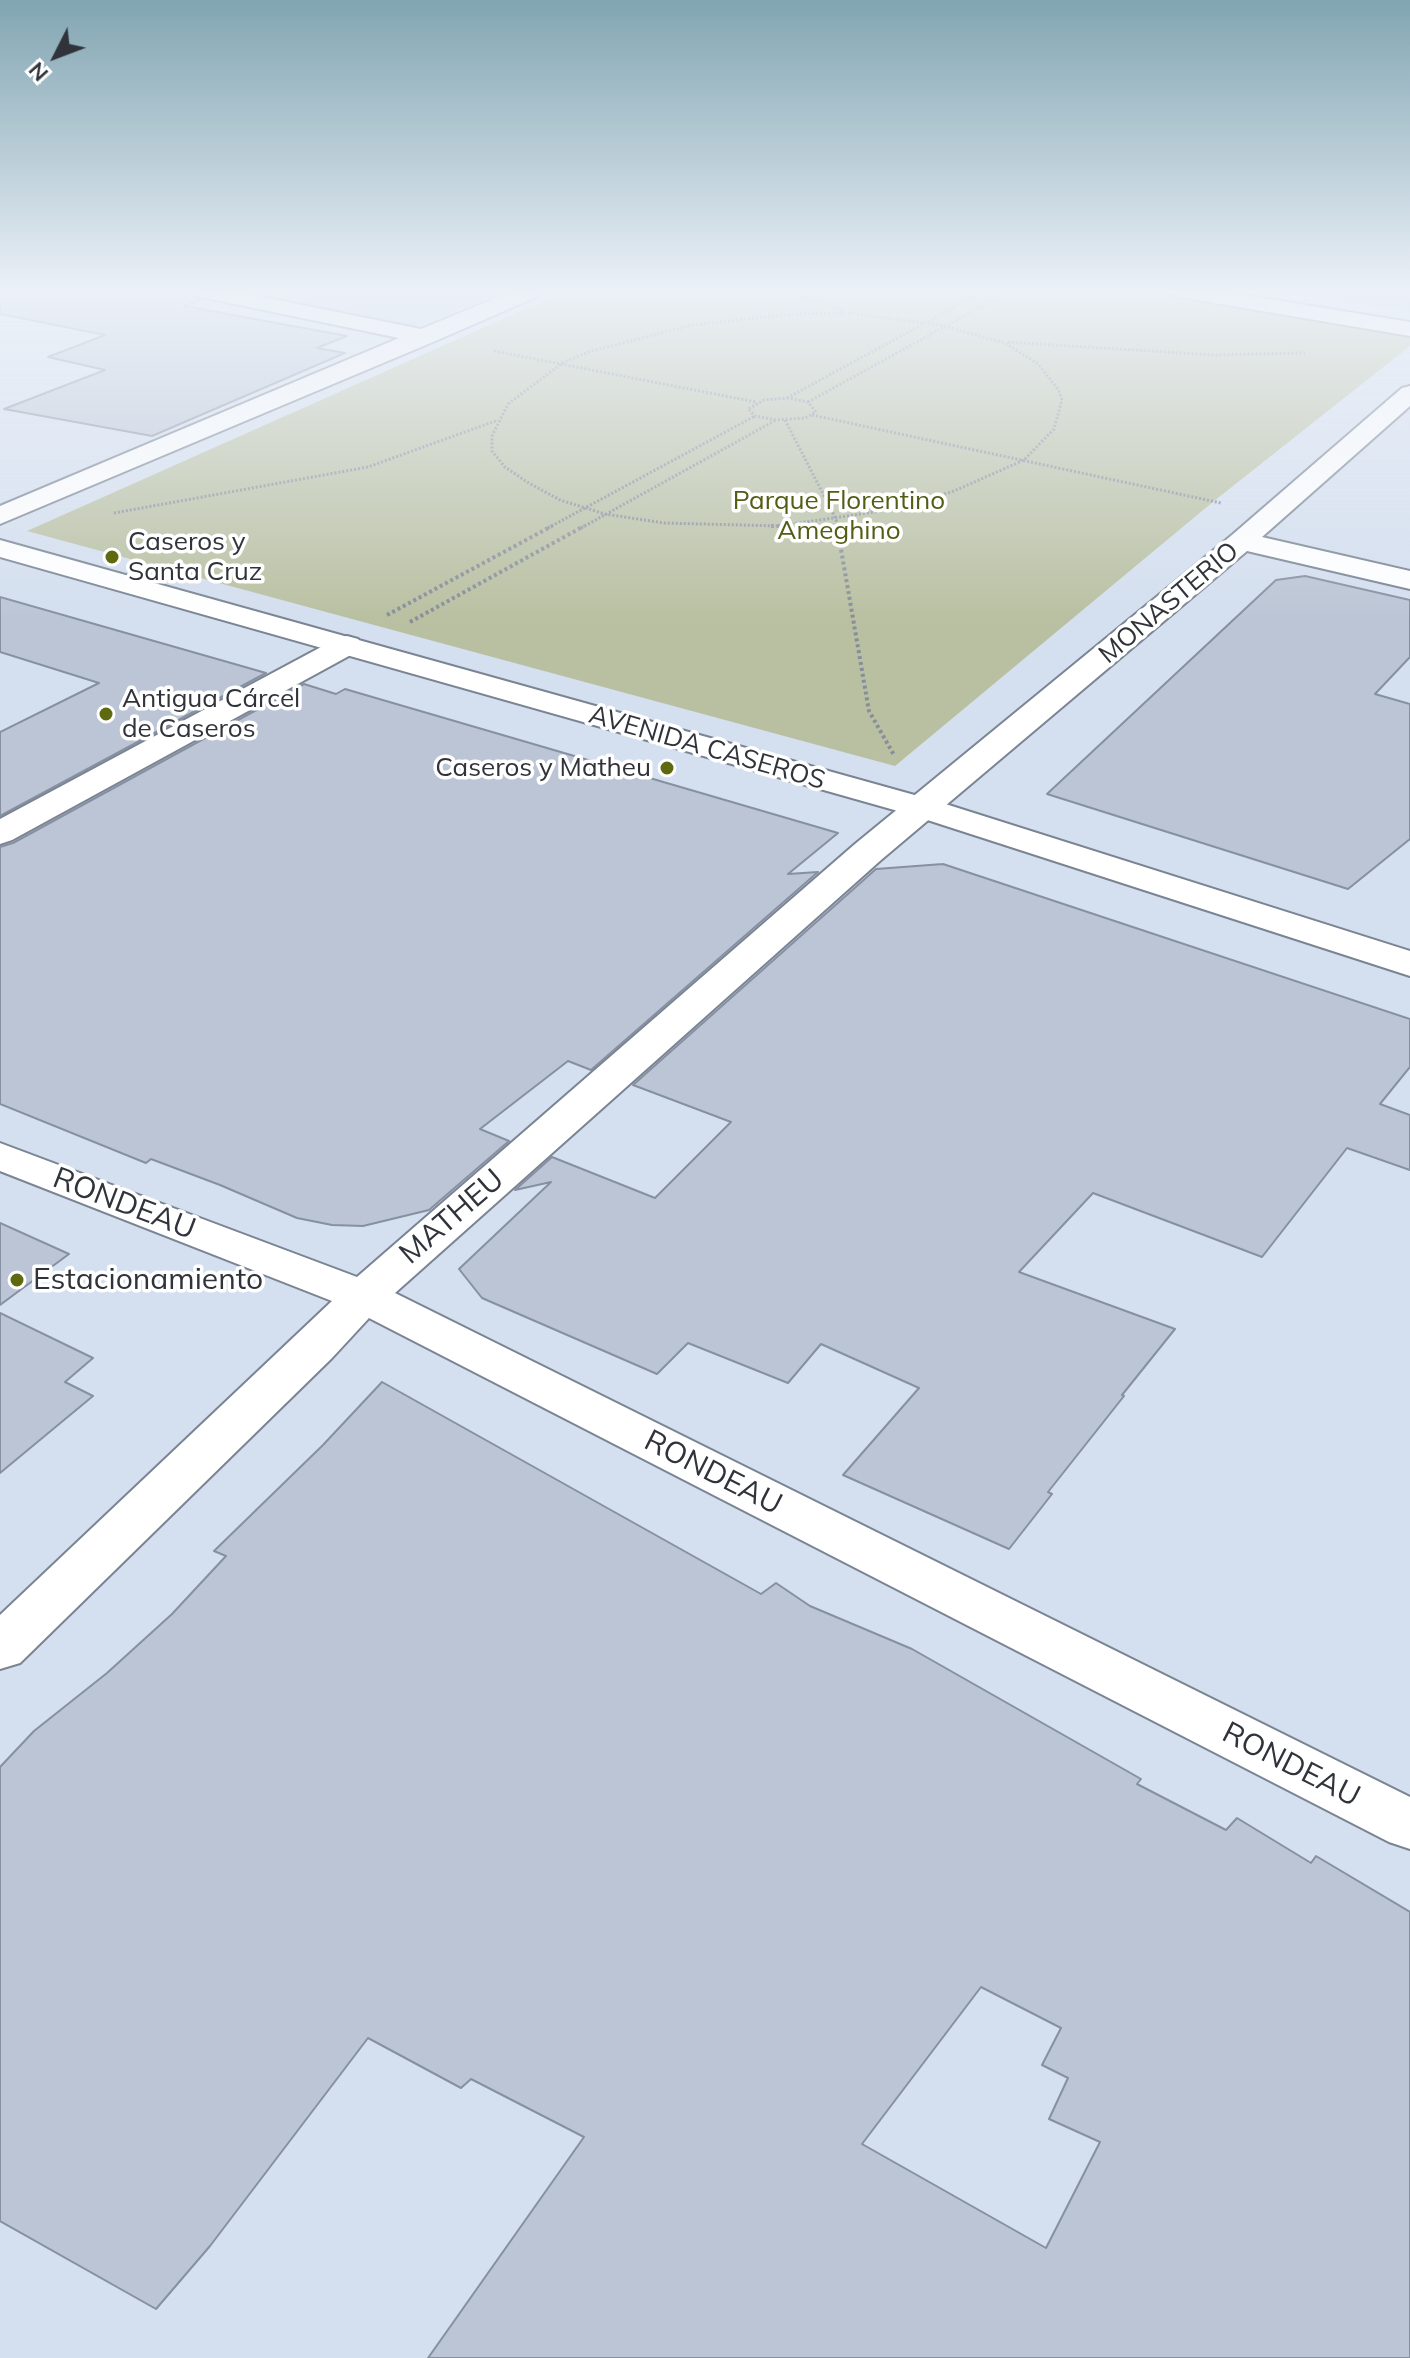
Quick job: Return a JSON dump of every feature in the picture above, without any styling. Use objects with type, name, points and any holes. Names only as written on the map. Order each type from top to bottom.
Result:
[{"type":"street","points":[[0,516],[275,400]]},
{"type":"street","name":"MONASTERIO","points":[[924,808],[1242,541],[1402,400]]},
{"type":"street","points":[[1242,541],[1410,580]]},
{"type":"street","name":"AVENIDA CASEROS","points":[[0,548],[924,808],[1410,964]]},
{"type":"street","points":[[0,833],[348,646]]},
{"type":"street","name":"MATHEU","points":[[0,1648],[315,1347],[363,1296],[868,852],[924,808]]},
{"type":"street","name":"RONDEAU","points":[[0,1156],[363,1296],[1410,1825]]},
{"type":"path","points":[[513,400],[498,420],[492,436],[492,451],[505,467],[560,500],[605,514],[664,523],[779,526],[894,509],[954,491],[1024,460],[1054,429],[1062,400]]},
{"type":"path","points":[[746,400],[771,400]]},
{"type":"path","points":[[798,400],[816,408],[812,415]]},
{"type":"path","points":[[808,402],[812,400]]},
{"type":"path","points":[[756,402],[748,409],[755,416],[785,420],[812,415],[1273,514]]},
{"type":"path","points":[[348,646],[585,508],[755,416]]},
{"type":"path","points":[[103,516],[368,467],[498,420]]},
{"type":"path","points":[[348,646],[605,514],[776,420]]},
{"type":"path","points":[[785,420],[836,519],[869,711],[924,808]]},
{"type":"green space","name":"Parque Florentino Ameghino","points":[[321,400],[1342,400],[1214,501],[895,766],[27,531]]},
{"type":"building","points":[[27,400],[236,400],[152,436],[4,409]]},
{"type":"building","points":[[1305,576],[1410,600],[1410,657],[1375,694],[1410,704],[1410,839],[1348,889],[1047,794],[1276,580]]},
{"type":"building","name":"Antigua Cárcel de Caseros","points":[[0,597],[266,673],[0,816],[0,732],[99,683],[0,652]]},
{"type":"building","points":[[304,684],[336,694],[345,689],[838,833],[788,874],[818,872],[591,1070],[568,1061],[480,1129],[509,1141],[429,1210],[363,1226],[332,1225],[297,1218],[220,1185],[151,1159],[146,1163],[0,1104],[0,847],[13,843]]},
{"type":"building","points":[[943,864],[1410,1019],[1410,1067],[1380,1104],[1410,1115],[1410,1170],[1347,1148],[1262,1257],[1093,1193],[1019,1272],[1175,1329],[1048,1492],[1052,1494],[1009,1549],[843,1475],[919,1388],[821,1344],[788,1383],[688,1343],[657,1374],[482,1298],[459,1269],[551,1182],[515,1190],[552,1157],[655,1198],[731,1122],[633,1085],[876,869]]},
{"type":"building","name":"Estacionamiento","points":[[0,1223],[69,1254],[0,1305]]},
{"type":"building","points":[[0,1313],[93,1358],[65,1382],[93,1396],[0,1473]]},
{"type":"building","points":[[382,1382],[761,1594],[776,1583],[810,1606],[912,1649],[1141,1779],[1137,1784],[1226,1830],[1237,1818],[1311,1863],[1316,1856],[1410,1912],[1410,2358],[428,2358],[584,2137],[471,2079],[461,2088],[368,2038],[210,2246],[156,2309],[0,2221],[0,1767],[34,1731],[107,1673],[172,1614],[226,1556],[214,1551],[323,1445]],"holes":[[[981,1987],[1061,2028],[1042,2065],[1068,2078],[1049,2119],[1100,2142],[1046,2248],[862,2144]]]},
{"type":"place","name":"Caseros y Santa Cruz","points":[[112,557]]},
{"type":"place","name":"Antigua Cárcel de Caseros","points":[[106,714]]},
{"type":"place","name":"Caseros y Matheu","points":[[667,768]]},
{"type":"place","name":"Estacionamiento","points":[[17,1280]]}]
